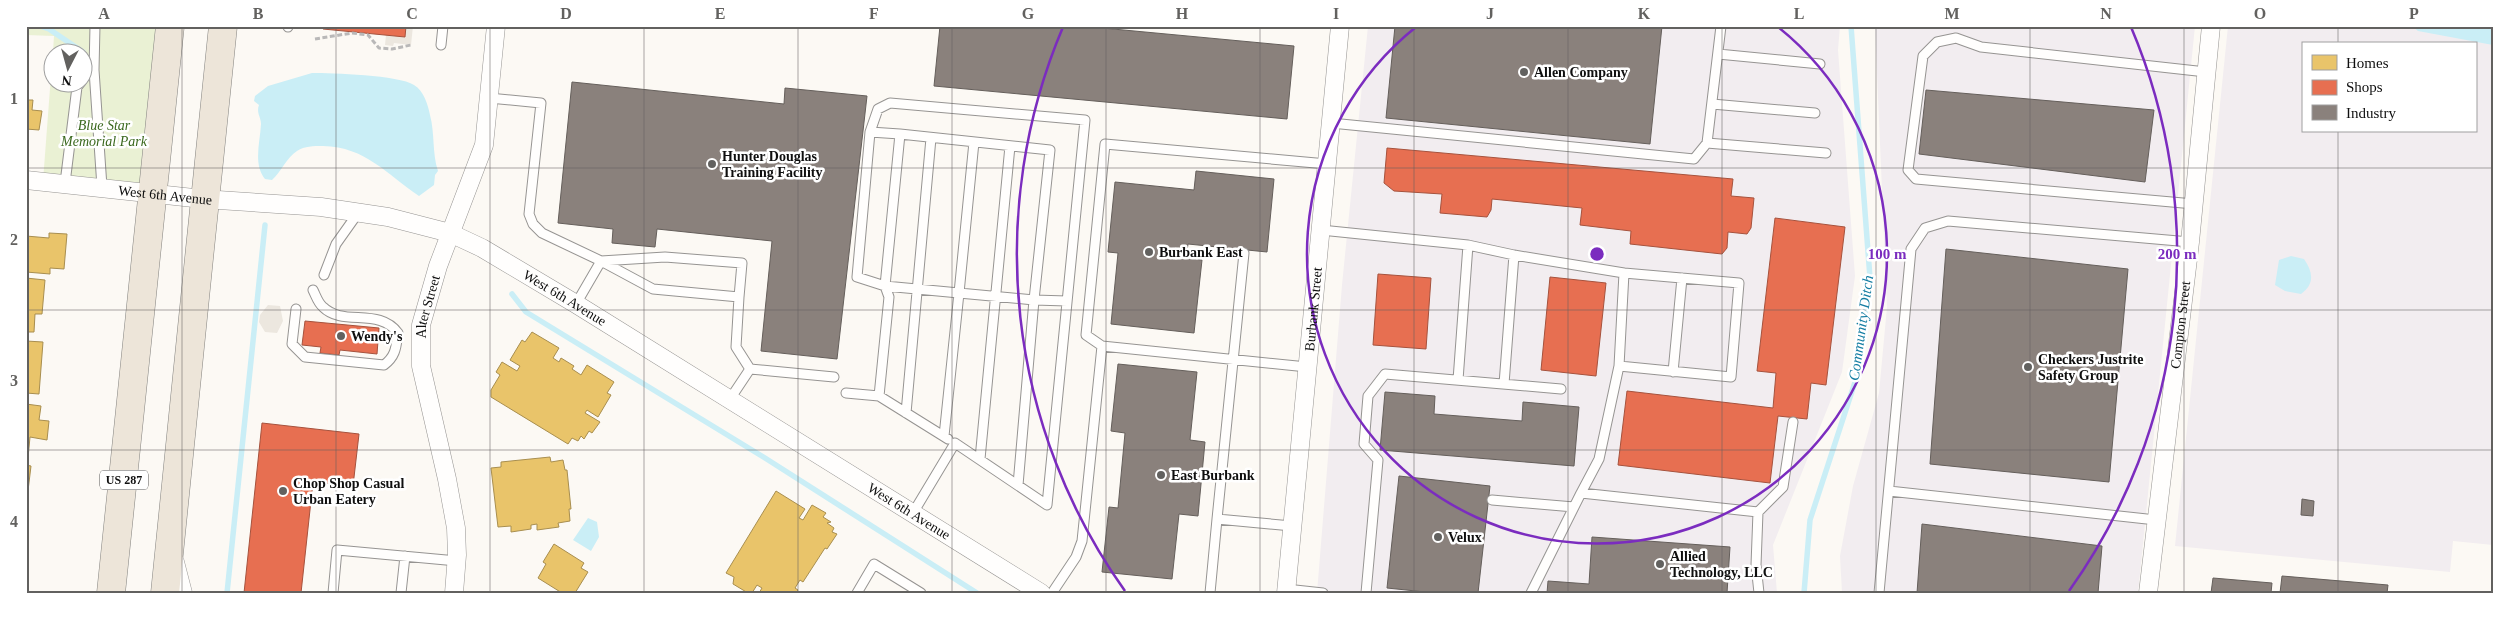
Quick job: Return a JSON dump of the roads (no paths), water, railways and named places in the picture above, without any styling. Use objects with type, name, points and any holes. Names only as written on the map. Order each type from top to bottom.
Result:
[{"type":"main road","name":"US 287","points":[[111,593],[170,26]]},
{"type":"main road","points":[[165,593],[190,352],[203,199],[222,26]]},
{"type":"street","name":"Alter Street","points":[[454,593],[457,561],[453,506],[426,395],[421,366],[421,325],[450,233],[484,145],[496,26]]},
{"type":"street","name":"Burbank Street","points":[[1286,591],[1340,26]]},
{"type":"street","name":"Compton Street","points":[[2148,593],[2190,242],[2210,26]]},
{"type":"street","name":"West 6th Avenue","points":[[26,180],[203,199],[321,207],[420,224],[450,233],[482,248],[576,304],[1041,593]]},
{"type":"street","points":[[171,530],[178,582],[183,593]]},
{"type":"lane","points":[[95,26],[94,70],[102,187]]},
{"type":"lane","points":[[441,45],[443,26]]},
{"type":"lane","points":[[1331,123],[1694,159],[1707,144],[1721,26]]},
{"type":"lane","points":[[2194,204],[1916,179],[1908,170],[1923,56],[1937,42],[1956,38],[1981,47],[2206,72]]},
{"type":"lane","points":[[1718,54],[1820,64]]},
{"type":"lane","points":[[65,183],[76,92]]},
{"type":"lane","points":[[489,98],[540,103],[529,214],[542,233],[652,288],[739,297]]},
{"type":"lane","points":[[846,393],[879,396],[955,443],[1047,505],[1085,120],[890,102],[878,109],[870,132],[857,277],[885,286],[1034,300],[1067,301]]},
{"type":"lane","points":[[1712,104],[1815,113]]},
{"type":"lane","points":[[870,132],[1050,150],[1034,300],[1018,485]]},
{"type":"lane","points":[[879,396],[889,297],[885,286],[900,134]]},
{"type":"lane","points":[[906,413],[932,138]]},
{"type":"lane","points":[[944,436],[974,142]]},
{"type":"lane","points":[[1307,367],[1102,346],[1086,335],[1105,144],[1327,164]]},
{"type":"lane","points":[[1707,144],[1826,153]]},
{"type":"lane","points":[[980,460],[1010,146]]},
{"type":"lane","points":[[324,275],[336,244],[358,213]]},
{"type":"lane","points":[[1880,593],[1911,249],[1925,228],[1948,220],[2190,242]]},
{"type":"lane","points":[[1320,230],[1468,244],[1514,255],[1624,272],[1739,283],[1731,377],[1619,366]]},
{"type":"lane","points":[[1458,380],[1468,244]]},
{"type":"lane","points":[[1210,593],[1244,253]]},
{"type":"lane","points":[[1504,384],[1514,255]]},
{"type":"lane","points":[[601,262],[665,256],[742,263],[736,347],[750,369]]},
{"type":"lane","points":[[576,304],[601,262]]},
{"type":"lane","points":[[1531,593],[1599,459],[1619,366],[1624,272]]},
{"type":"lane","points":[[1673,372],[1682,278]]},
{"type":"lane","points":[[296,309],[292,344],[305,357],[384,365],[391,360],[396,351],[398,333],[392,326],[383,320],[338,315],[327,311],[320,305],[313,290]]},
{"type":"lane","points":[[1052,593],[1076,557],[1082,541],[1102,346]]},
{"type":"lane","points":[[750,369],[834,377]]},
{"type":"lane","points":[[730,398],[750,369]]},
{"type":"lane","points":[[1366,593],[1378,460],[1364,444],[1368,396],[1385,374],[1561,390]]},
{"type":"lane","points":[[1759,593],[1756,565],[1758,512],[1783,487],[1794,422]]},
{"type":"lane","points":[[913,513],[955,443]]},
{"type":"lane","points":[[1889,491],[2156,520]]},
{"type":"lane","points":[[1580,494],[1758,512]]},
{"type":"lane","points":[[1492,500],[1574,507]]},
{"type":"lane","points":[[1217,519],[1292,526]]},
{"type":"lane","points":[[333,593],[337,550],[457,561]]},
{"type":"lane","points":[[401,593],[405,556]]},
{"type":"lane","points":[[857,593],[874,564],[921,593]]},
{"type":"lane","points":[[1286,591],[1323,593]]},
{"type":"water","points":[[2412,26],[2493,26],[2493,45],[2418,31]]},
{"type":"water","points":[[312,73],[380,77],[414,85],[425,98],[432,122],[438,171],[435,175],[434,185],[419,196],[364,156],[352,151],[323,146],[306,147],[297,151],[272,180],[265,179],[261,173],[258,160],[261,124],[258,110],[259,105],[254,101],[255,96],[268,86]]},
{"type":"water","points":[[2291,256],[2304,259],[2311,273],[2309,286],[2301,294],[2285,291],[2275,285],[2279,260]]},
{"type":"water","points":[[588,518],[597,522],[599,537],[591,551],[573,540]]},
{"type":"waterway","points":[[40,26],[49,29],[68,42]]},
{"type":"waterway","name":"Community Ditch","points":[[1804,593],[1810,520],[1856,379],[1870,278],[1851,26]]},
{"type":"waterway","points":[[227,593],[265,225]]},
{"type":"waterway","points":[[512,294],[526,312],[765,458],[977,593]]},
{"type":"place","name":"Allen Company","points":[[1524,72]]},
{"type":"place","name":"Hunter Douglas Training Facility","points":[[712,164]]},
{"type":"place","name":"Burbank East","points":[[1149,252]]},
{"type":"place","name":"Wendy's","points":[[341,336]]},
{"type":"place","name":"Checkers Justrite Safety Group","points":[[2028,367]]},
{"type":"place","name":"East Burbank","points":[[1161,475]]},
{"type":"place","name":"Chop Shop Casual Urban Eatery","points":[[283,491]]},
{"type":"place","name":"Velux","points":[[1438,537]]},
{"type":"place","name":"Allied Technology, LLC","points":[[1660,564]]},
{"type":"park label","name":"Blue Star Memorial Park","points":[[104,134]]}]
